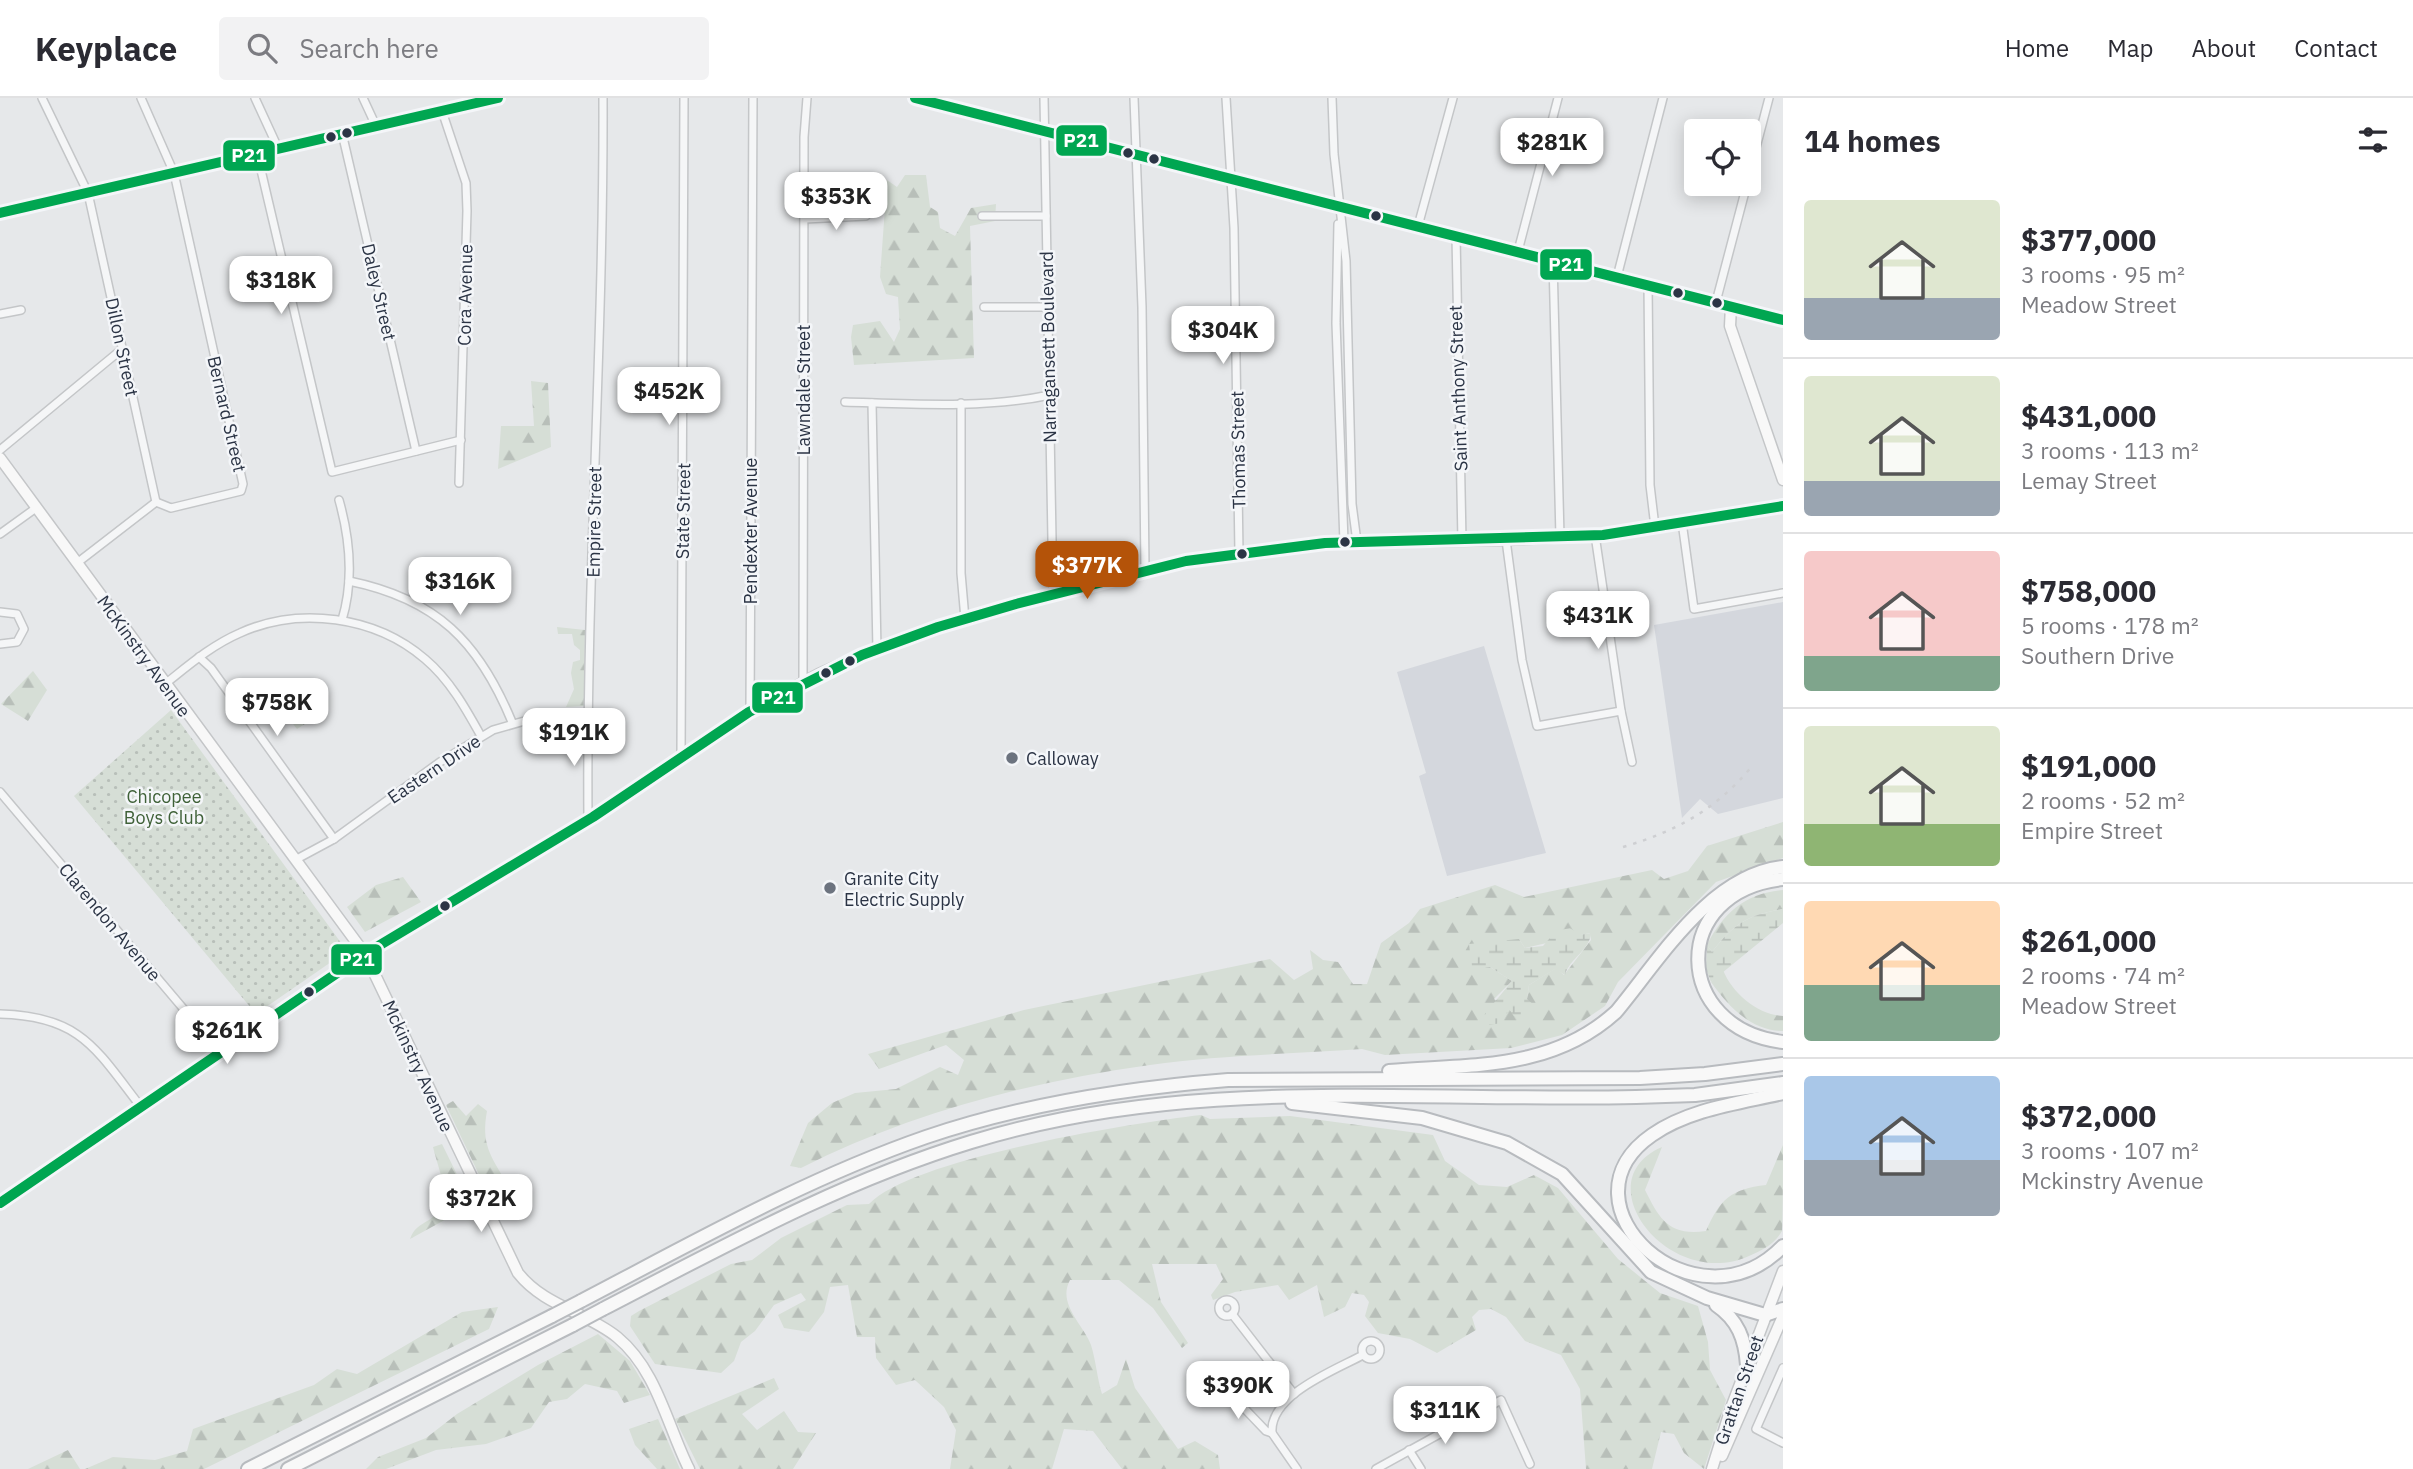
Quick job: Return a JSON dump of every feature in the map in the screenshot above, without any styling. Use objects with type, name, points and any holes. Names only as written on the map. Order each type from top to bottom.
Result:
[{"type":"highway","points":[[248,1469],[828,1175],[956,1128],[1081,1098],[1176,1084],[1310,1078],[1483,1063],[1556,1051],[1597,1029],[1616,1012],[1708,902],[1723,888],[1749,874],[1783,867]]},
{"type":"highway","points":[[1783,879],[1749,887],[1723,903],[1705,926],[1697,955],[1701,983],[1722,1015],[1752,1035],[1783,1042]]},
{"type":"highway","points":[[1310,1078],[1640,1078],[1730,1072],[1783,1063]]},
{"type":"highway","points":[[288,1469],[808,1203],[903,1164],[971,1142],[1064,1119],[1144,1106],[1243,1097],[1618,1098],[1695,1095],[1783,1083]]},
{"type":"highway","points":[[1783,1093],[1687,1117],[1668,1125],[1639,1145],[1630,1156],[1623,1171],[1619,1193],[1622,1214],[1635,1239],[1652,1256],[1679,1272],[1709,1277],[1734,1275],[1761,1264],[1783,1247]]},
{"type":"highway","points":[[1243,1097],[1422,1118],[1507,1143],[1562,1174],[1651,1272],[1707,1298],[1765,1315],[1783,1309]]},
{"type":"highway","points":[[1707,1298],[1724,1311],[1739,1329],[1745,1343],[1747,1365]]},
{"type":"main road","points":[[0,213],[498,98]]},
{"type":"main road","points":[[920,99],[1783,320]]},
{"type":"main road","points":[[1731,306],[1730,326],[1783,480]]},
{"type":"main road","name":"McKinstry Avenue","points":[[0,458],[365,954]]},
{"type":"main road","points":[[0,1203],[365,954],[588,820],[750,712],[803,683],[877,650],[965,619],[1145,569],[1239,552],[1344,542],[1506,540],[1595,535],[1783,506]]},
{"type":"main road","name":"Mckinstry Avenue","points":[[365,954],[513,1264],[526,1283],[546,1299],[603,1327],[626,1345],[653,1384],[689,1469]]},
{"type":"main road","name":"Grattan Street","points":[[1714,1469],[1747,1365],[1783,1272]]},
{"type":"main road","name":"Grattan Street","points":[[1714,1469],[1783,1316]]},
{"type":"street","name":"Dillon Street","points":[[42,98],[88,193],[156,502]]},
{"type":"street","name":"Bernard Street","points":[[141,98],[174,173],[243,484],[241,491],[171,508],[156,502]]},
{"type":"street","points":[[255,98],[278,148]]},
{"type":"street","points":[[363,98],[376,126]]},
{"type":"street","name":"Empire Street","points":[[588,820],[587,716],[601,303],[603,98]]},
{"type":"street","name":"State Street","points":[[681,757],[684,98]]},
{"type":"street","name":"Pendexter Avenue","points":[[750,712],[752,98]]},
{"type":"street","name":"Lawndale Street","points":[[803,683],[804,137],[807,98]]},
{"type":"street","name":"Narragansett Boulevard","points":[[1044,98],[1053,595]]},
{"type":"street","points":[[1134,98],[1134,153],[1142,307],[1145,569]]},
{"type":"street","name":"Thomas Street","points":[[1226,98],[1231,179],[1239,552]]},
{"type":"street","points":[[1332,98],[1339,206],[1346,261],[1350,446],[1357,542]]},
{"type":"street","points":[[1418,226],[1453,98]]},
{"type":"street","points":[[1518,251],[1558,98]]},
{"type":"street","points":[[1618,277],[1663,98]]},
{"type":"street","points":[[1761,128],[1769,98]]},
{"type":"street","name":"Cora Avenue","points":[[442,111],[466,183],[467,202],[459,483]]},
{"type":"street","name":"Daley Street","points":[[342,133],[416,451]]},
{"type":"street","points":[[257,153],[332,472],[461,440]]},
{"type":"street","points":[[1716,302],[1744,196]]},
{"type":"street","points":[[1339,206],[1337,374],[1344,542]]},
{"type":"street","points":[[805,219],[866,216]]},
{"type":"street","points":[[982,216],[1046,216]]},
{"type":"street","name":"Saint Anthony Street","points":[[1456,236],[1462,541]]},
{"type":"street","points":[[1553,261],[1560,537]]},
{"type":"street","points":[[1648,284],[1650,485],[1655,527]]},
{"type":"street","points":[[1336,295],[1346,296]]},
{"type":"street","points":[[984,307],[1048,307]]},
{"type":"street","points":[[0,314],[22,310]]},
{"type":"street","points":[[0,450],[122,349]]},
{"type":"street","points":[[1337,374],[1349,373]]},
{"type":"street","points":[[845,402],[961,403],[1026,401],[1050,396]]},
{"type":"street","points":[[872,403],[877,650]]},
{"type":"street","points":[[961,403],[961,573],[965,619]]},
{"type":"street","points":[[1339,447],[1350,446]]},
{"type":"street","points":[[339,500],[347,529],[349,581],[342,620]]},
{"type":"street","points":[[77,563],[156,502]]},
{"type":"street","points":[[0,534],[36,508]]},
{"type":"street","points":[[1682,522],[1694,609],[1783,593]]},
{"type":"street","points":[[1595,535],[1621,710],[1632,762]]},
{"type":"street","points":[[1506,540],[1522,660],[1537,726],[1621,710]]},
{"type":"street","points":[[349,581],[408,598],[445,623],[492,674],[512,722]]},
{"type":"street","points":[[0,612],[17,614],[24,629],[17,642],[0,644]]},
{"type":"street","points":[[164,684],[199,657],[242,632],[279,621],[316,617],[342,620],[387,635],[426,659],[460,701],[481,736]]},
{"type":"street","points":[[199,657],[211,668],[334,839]]},
{"type":"street","name":"Eastern Drive","points":[[295,860],[334,839],[440,762],[481,736],[512,722],[587,716]]},
{"type":"street","name":"Clarendon Avenue","points":[[0,792],[220,1052]]},
{"type":"street","points":[[0,1014],[43,1018],[77,1033],[101,1055],[141,1107]]},
{"type":"street","points":[[1232,1314],[1294,1394]]},
{"type":"street","points":[[1297,1469],[1272,1433],[1271,1425],[1294,1394],[1363,1355]]},
{"type":"street","points":[[1783,1368],[1756,1429],[1783,1443]]},
{"type":"street","points":[[1220,1383],[1266,1431],[1272,1433]]},
{"type":"street","points":[[1376,1469],[1501,1400],[1530,1464]]},
{"type":"street","points":[[1409,1450],[1420,1469]]},
{"type":"shaded area","points":[[1783,602],[1783,798],[1718,814],[1700,799],[1682,818],[1654,625]]},
{"type":"shaded area","points":[[1484,646],[1546,853],[1447,876],[1419,776],[1426,773],[1397,672]]},
{"type":"green space","points":[[905,175],[926,175],[930,207],[938,212],[940,228],[955,236],[971,208],[996,204],[995,221],[970,226],[974,358],[854,365],[851,337],[853,325],[880,321],[894,342],[900,329],[898,297],[886,294],[880,277],[887,180],[897,187]]},
{"type":"green space","points":[[531,381],[548,383],[551,447],[498,469],[501,426],[534,426]]},
{"type":"green space","points":[[557,627],[585,630],[584,706],[566,707],[574,689],[571,673],[573,662],[580,660],[580,650],[574,645],[572,634],[558,634]]},
{"type":"green space","points":[[33,671],[47,690],[28,721],[1,704]]},
{"type":"green space","points":[[293,690],[308,722],[297,729],[281,709],[286,693]]},
{"type":"green space","name":"Chicopee Boys Club","points":[[171,710],[347,951],[256,1014],[74,796]]},
{"type":"green space","points":[[1783,822],[1783,858],[1716,882],[1618,982],[1605,1006],[1562,1035],[1511,1048],[1385,1055],[1362,1049],[1256,1055],[1105,1072],[971,1102],[884,1131],[801,1168],[790,1166],[808,1123],[832,1103],[855,1093],[896,1089],[940,1067],[958,1075],[964,1060],[946,1045],[879,1069],[868,1054],[1024,1010],[1270,959],[1294,980],[1313,969],[1310,950],[1323,960],[1338,962],[1353,984],[1367,984],[1381,943],[1409,923],[1420,909],[1495,885],[1524,897],[1652,870],[1664,879],[1688,871],[1707,846]],"holes":[[[1590,933],[1591,940],[1564,975],[1556,968],[1529,985],[1527,999],[1510,1009],[1494,999],[1512,981],[1490,967],[1519,939],[1525,948]]]},
{"type":"green space","points":[[403,877],[421,902],[365,932],[347,907],[376,885]]},
{"type":"green space","points":[[1783,890],[1783,909],[1760,914],[1743,922],[1712,952],[1707,945],[1728,914],[1758,895]]},
{"type":"green space","points":[[1783,909],[1783,923],[1711,982],[1706,969],[1707,945],[1712,952],[1743,922],[1760,914]]},
{"type":"green space","points":[[1570,928],[1580,935],[1591,933],[1587,944],[1565,975],[1555,969],[1529,985],[1527,999],[1534,1005],[1524,1019],[1514,1016],[1509,1009],[1502,1023],[1488,1025],[1484,1015],[1512,981],[1490,967],[1472,970],[1469,944],[1519,939],[1525,948],[1543,946],[1556,931]]},
{"type":"green space","points":[[1723,970],[1733,987],[1747,1001],[1764,1012],[1783,1016],[1783,1031],[1771,1030],[1751,1022],[1725,1000],[1711,982]]},
{"type":"green space","points":[[453,1101],[466,1116],[478,1104],[487,1111],[485,1132],[488,1149],[507,1183],[497,1191],[481,1179],[446,1105]]},
{"type":"green space","points":[[1201,1115],[1210,1119],[1290,1116],[1433,1135],[1445,1161],[1479,1185],[1507,1187],[1534,1175],[1558,1188],[1618,1259],[1660,1293],[1698,1306],[1708,1342],[1710,1370],[1726,1400],[1704,1469],[1684,1453],[1674,1434],[1661,1432],[1652,1469],[1586,1469],[1580,1389],[1561,1355],[1525,1341],[1506,1317],[1491,1309],[1479,1310],[1472,1317],[1476,1330],[1437,1353],[1410,1339],[1378,1333],[1365,1316],[1369,1302],[1364,1295],[1352,1293],[1345,1307],[1324,1317],[1317,1285],[1289,1300],[1278,1285],[1235,1292],[1213,1300],[1211,1295],[1223,1279],[1216,1264],[1152,1264],[1161,1302],[1188,1343],[1182,1348],[1153,1308],[1119,1280],[1070,1280],[1067,1297],[1073,1314],[1091,1345],[1102,1394],[1117,1385],[1126,1359],[1135,1388],[1178,1449],[1195,1441],[1218,1455],[1220,1469],[1122,1469],[1093,1431],[1064,1429],[1052,1469],[950,1469],[956,1430],[944,1407],[915,1380],[896,1385],[876,1358],[875,1337],[857,1337],[848,1285],[830,1287],[824,1312],[809,1332],[784,1328],[778,1315],[806,1300],[801,1293],[774,1305],[755,1331],[741,1342],[734,1361],[721,1373],[655,1364],[630,1326],[631,1316],[639,1311],[731,1264],[752,1260],[781,1238],[847,1205],[869,1204],[893,1187],[930,1172],[1026,1145]]},
{"type":"green space","points":[[442,1144],[472,1205],[410,1239],[415,1230],[437,1213],[441,1205],[443,1187],[433,1147]]},
{"type":"green space","points":[[1783,1145],[1782,1231],[1771,1243],[1749,1256],[1719,1263],[1691,1259],[1665,1246],[1646,1228],[1634,1206],[1631,1183],[1640,1163],[1662,1147],[1645,1190],[1650,1201],[1667,1224],[1674,1228],[1693,1232],[1706,1231],[1716,1211],[1728,1198],[1744,1189],[1766,1185]]},
{"type":"green space","points":[[498,1307],[489,1329],[204,1469],[85,1469],[113,1457],[155,1460],[187,1451],[193,1429],[314,1385],[337,1369],[357,1374],[462,1312]]},
{"type":"green space","points":[[598,1334],[630,1361],[650,1395],[624,1403],[617,1391],[585,1384],[567,1399],[549,1402],[531,1428],[486,1444],[436,1450],[386,1469],[366,1469],[378,1457],[426,1438],[457,1414],[538,1365]]},
{"type":"green space","points":[[774,1378],[779,1389],[742,1414],[757,1430],[784,1411],[798,1432],[816,1433],[793,1469],[700,1469],[675,1419]]},
{"type":"green space","points":[[658,1419],[680,1469],[657,1469],[635,1445],[629,1429]]},
{"type":"green space","points":[[68,1450],[80,1469],[28,1469]]},
{"type":"railway","points":[[1623,847],[1661,834],[1695,817],[1725,794],[1753,765]]},
{"type":"transit line","name":"P21","points":[[0,213],[498,98]]},
{"type":"transit line","name":"P21","points":[[915,98],[1783,320]]},
{"type":"transit line","name":"P21","points":[[0,1203],[365,954],[593,817],[749,712],[862,655],[938,627],[1016,604],[1186,561],[1325,543],[1603,535],[1783,506]]},
{"type":"place","name":"Calloway","points":[[1012,758]]},
{"type":"place","name":"Granite City Electric Supply","points":[[830,888]]}]
